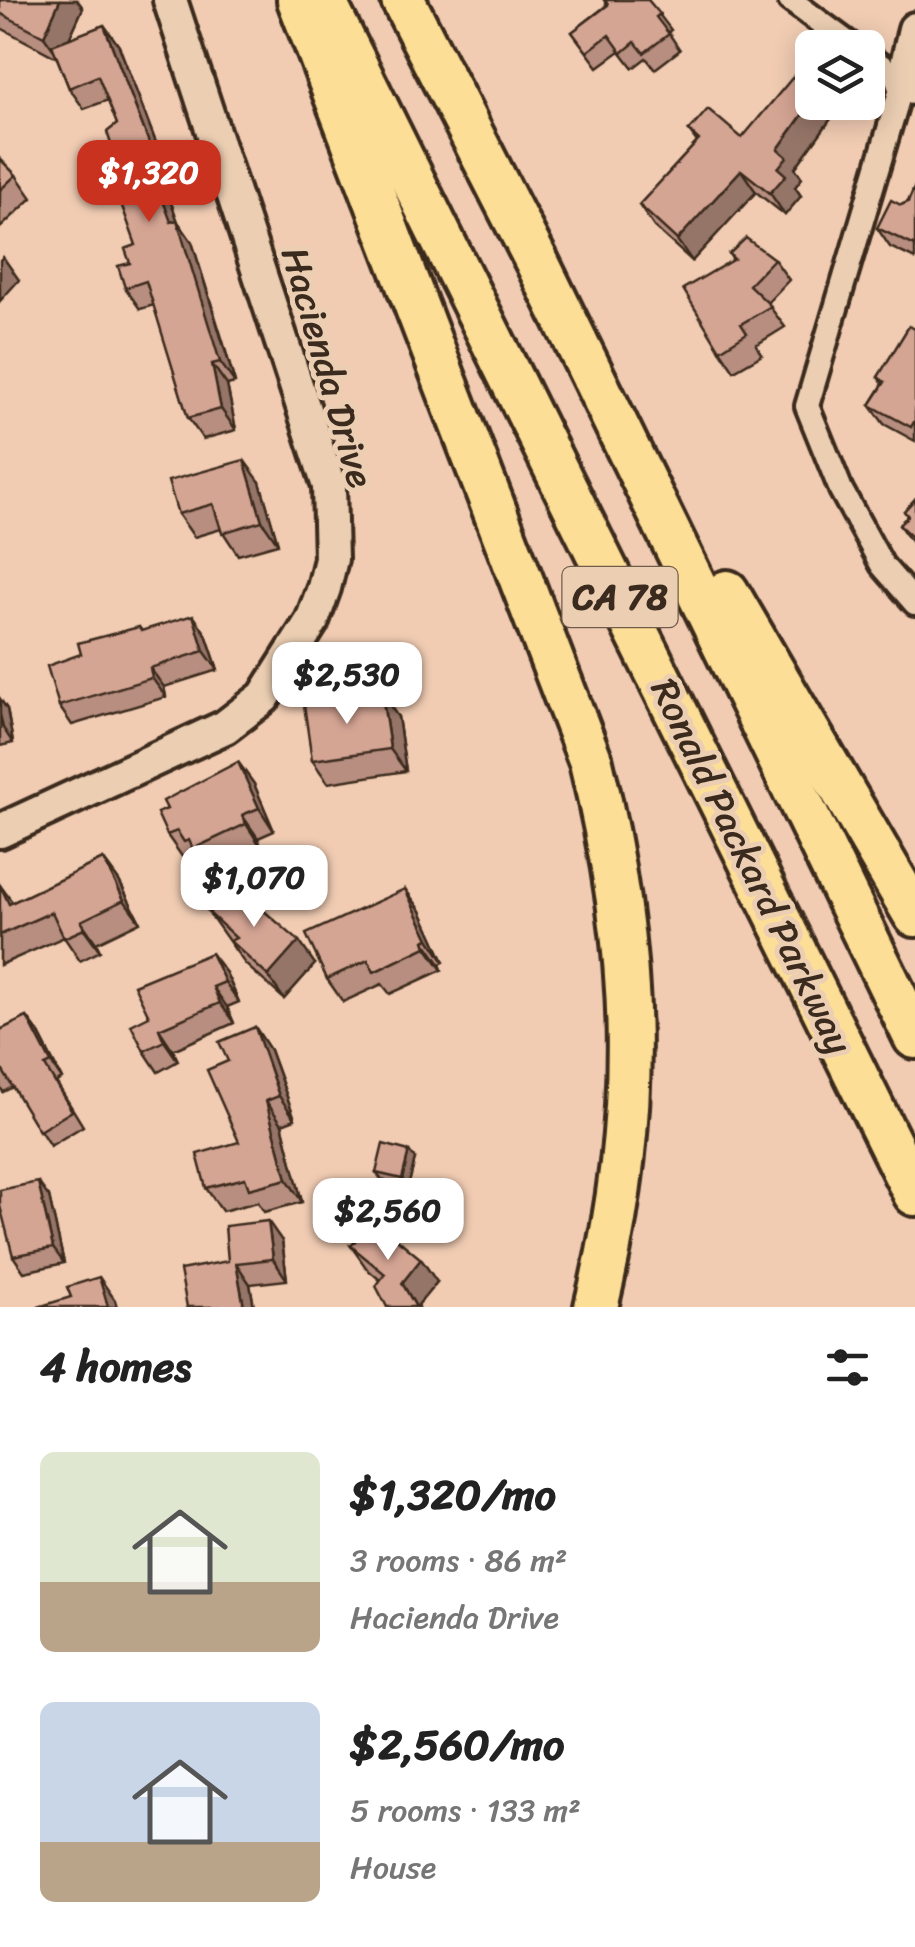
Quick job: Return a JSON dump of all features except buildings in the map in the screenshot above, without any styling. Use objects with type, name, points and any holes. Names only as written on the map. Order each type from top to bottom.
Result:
[{"type":"highway","points":[[299,0],[591,762],[614,858],[632,1016],[630,1082],[622,1166],[596,1307]]},
{"type":"highway","name":"Ronald Packard Parkway","points":[[324,0],[915,1194]]},
{"type":"highway","name":"Ronald Packard Parkway","points":[[403,0],[537,262],[915,1037]]},
{"type":"highway","points":[[537,262],[915,915]]},
{"type":"street","name":"Hacienda Drive","points":[[0,831],[225,727],[264,697],[312,621],[330,559],[330,486],[170,0]]},
{"type":"street","points":[[790,0],[831,30]]},
{"type":"street","points":[[915,29],[909,85],[807,406],[840,490],[882,565],[915,603]]},
{"type":"street","points":[[885,68],[909,85]]}]
